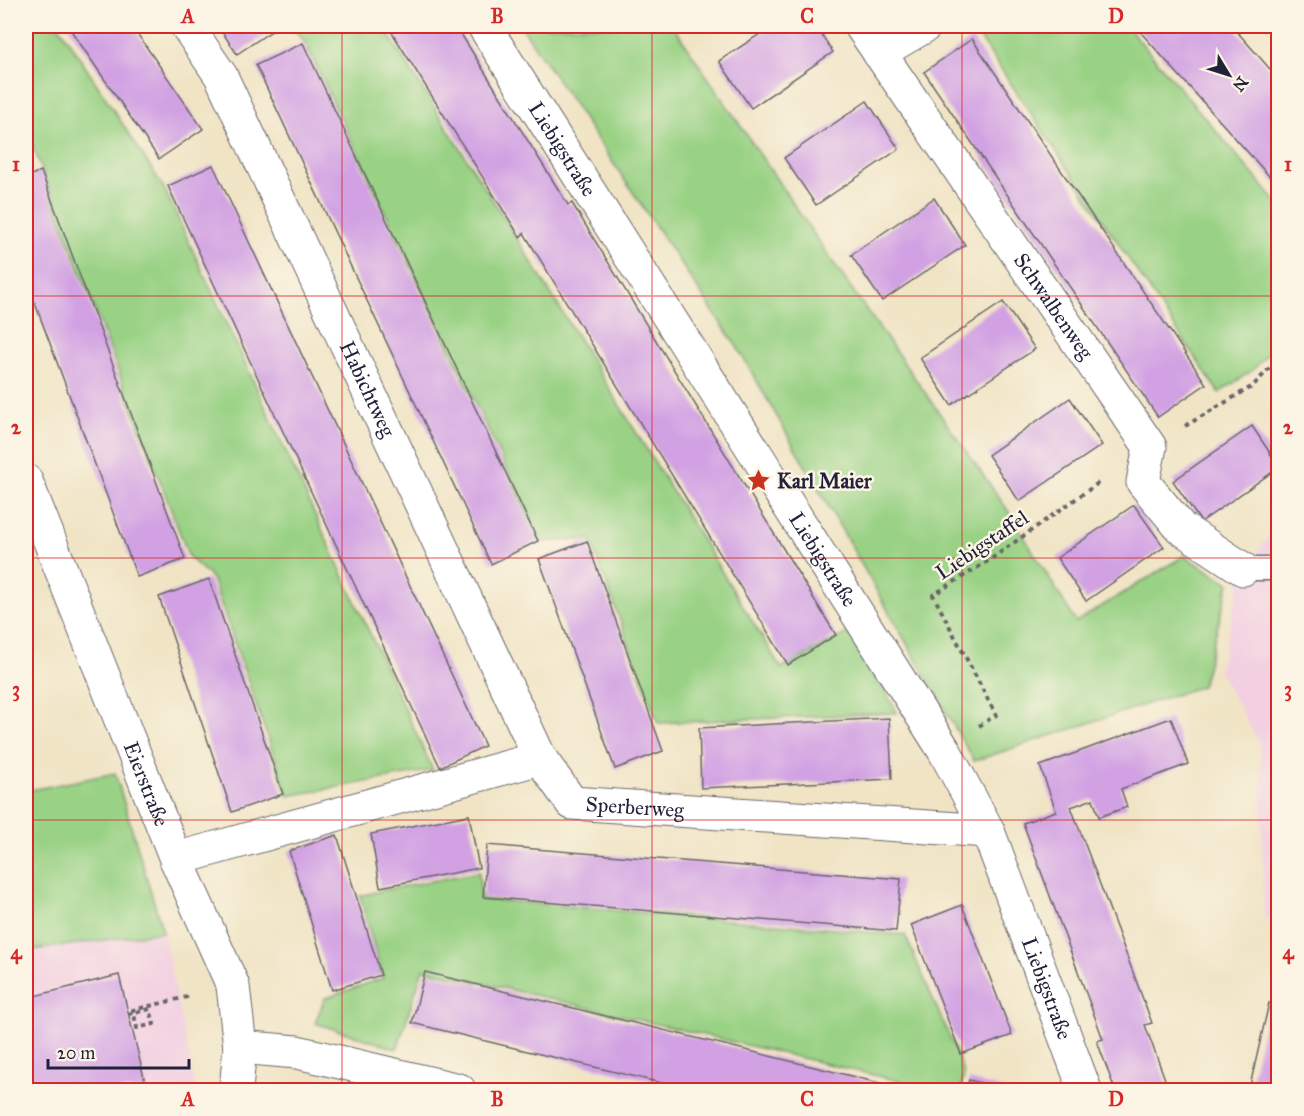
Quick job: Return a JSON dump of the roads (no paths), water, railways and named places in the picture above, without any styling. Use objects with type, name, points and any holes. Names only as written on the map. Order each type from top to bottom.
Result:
[{"type":"street","name":"Habichtweg","points":[[187,26],[221,76],[540,758]]},
{"type":"street","name":"Liebigstraße","points":[[484,26],[944,750],[988,831],[1085,1090]]},
{"type":"street","name":"Schwalbenweg","points":[[861,26],[1150,447],[1143,482],[1182,528],[1243,569]]},
{"type":"street","points":[[879,53],[925,26]]},
{"type":"street","name":"Eierstraße","points":[[26,481],[176,859],[233,986],[240,1047],[236,1090]]},
{"type":"street","name":"Sperberweg","points":[[540,758],[572,803],[988,831]]},
{"type":"street","points":[[176,859],[540,758]]},
{"type":"street","points":[[240,1047],[297,1052],[459,1090]]},
{"type":"lane","points":[[1243,569],[1278,569]]},
{"type":"place","name":"Karl Maier","points":[[759,481]]}]
